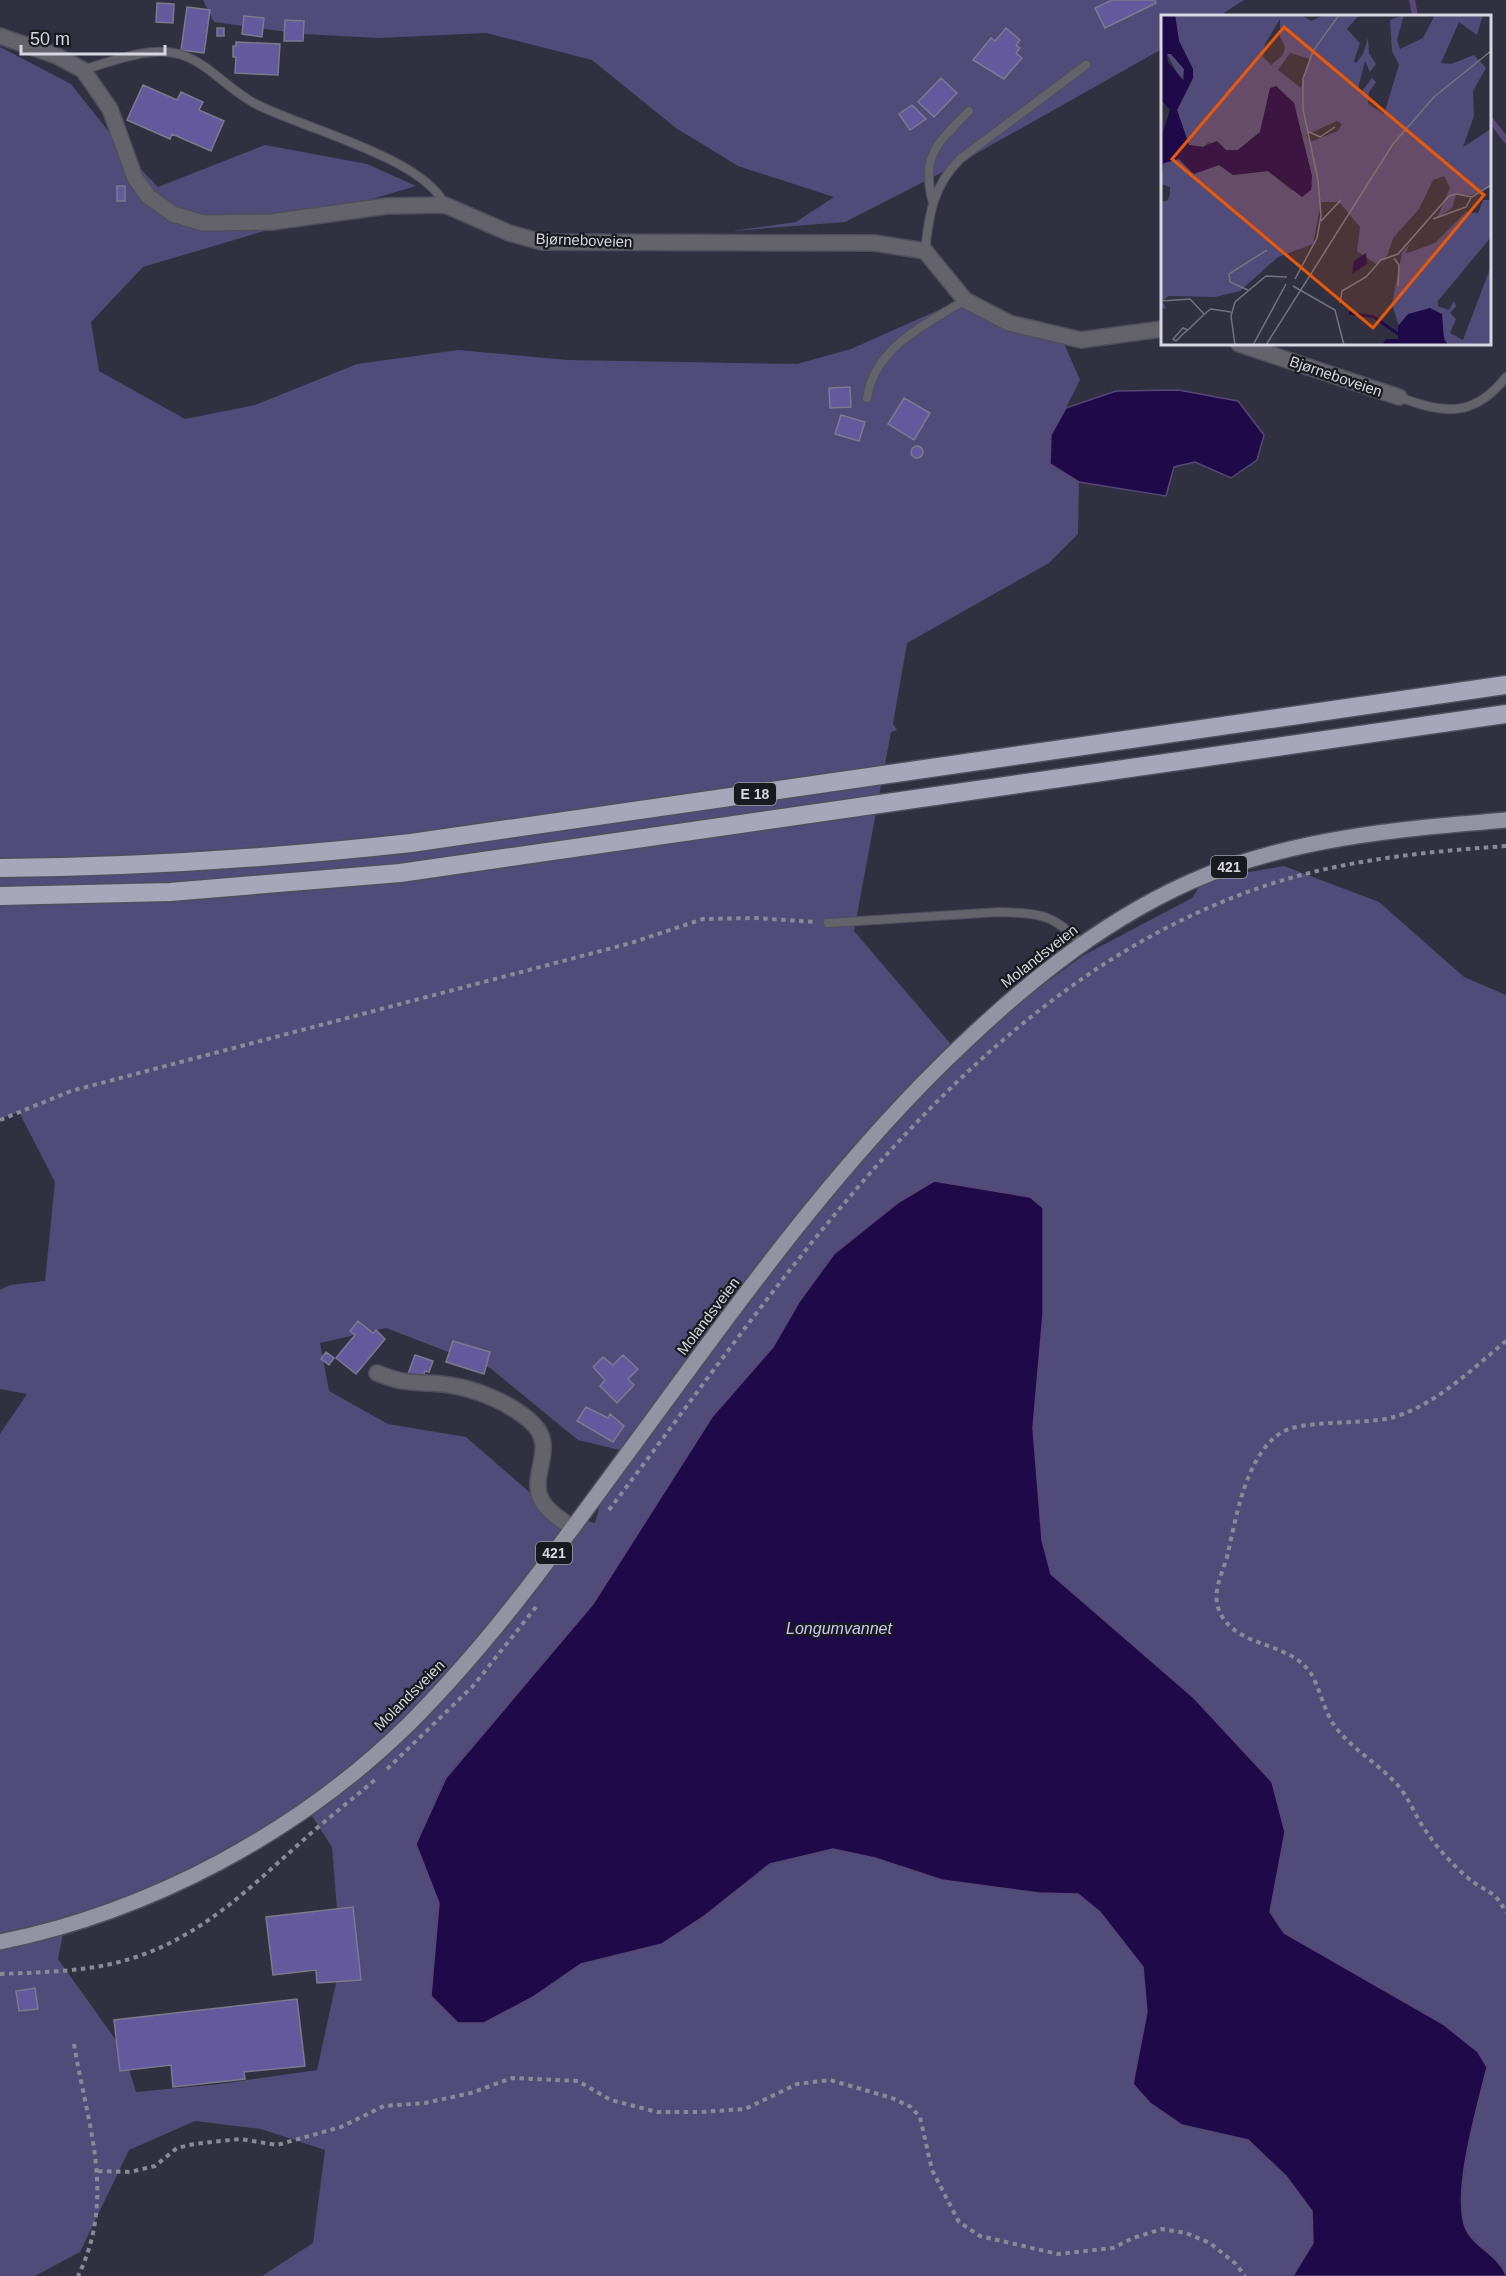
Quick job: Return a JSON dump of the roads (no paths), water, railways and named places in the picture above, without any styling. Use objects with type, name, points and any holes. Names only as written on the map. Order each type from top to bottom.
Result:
[{"type":"highway","name":"E 18","points":[[0,868],[229,860],[411,843],[1506,685]]},
{"type":"highway","name":"E 18","points":[[0,897],[170,892],[400,873],[1506,714]]},
{"type":"main road","name":"Molandsveien","points":[[0,1942],[87,1918],[154,1893],[238,1851],[328,1792],[406,1726],[444,1688],[505,1617],[725,1323],[858,1154],[902,1104],[992,1016],[1082,944],[1119,920],[1182,886],[1260,857],[1352,836],[1506,820]]},
{"type":"street","name":"Bjørneboveien","points":[[0,36],[57,56],[83,70],[110,109],[135,178],[148,196],[173,214],[203,223],[271,222],[387,206],[445,205],[509,234],[542,242],[874,243],[925,251]]},
{"type":"street","points":[[925,251],[965,300],[1009,323],[1081,340],[1161,329]]},
{"type":"street","name":"Bjørneboveien","points":[[1242,345],[1399,397]]},
{"type":"street","points":[[377,1373],[403,1382],[448,1384],[474,1391],[512,1408],[530,1420],[545,1443],[540,1498],[548,1509],[573,1528]]},
{"type":"lane","points":[[83,70],[157,52],[181,55],[253,102],[388,158],[412,172],[442,198],[445,205]]},
{"type":"lane","points":[[925,251],[933,203],[944,175],[960,159],[1086,65]]},
{"type":"lane","points":[[933,203],[927,182],[934,147],[969,111]]},
{"type":"lane","points":[[867,398],[875,372],[894,347],[926,322],[965,300]]},
{"type":"lane","points":[[1399,397],[1435,409],[1467,408],[1491,394],[1506,377]]},
{"type":"lane","points":[[828,923],[999,912],[1023,914],[1060,922],[1082,944]]},
{"type":"water","points":[[1178,390],[1238,401],[1264,435],[1257,460],[1231,478],[1195,462],[1174,467],[1166,496],[1079,482],[1050,464],[1051,435],[1066,408],[1116,391]]},
{"type":"water","name":"Longumvannet","points":[[934,1181],[1030,1197],[1043,1208],[1043,1314],[1033,1428],[1042,1540],[1051,1574],[1194,1698],[1272,1782],[1285,1832],[1270,1912],[1284,1933],[1443,2024],[1478,2052],[1487,2067],[1464,2170],[1462,2211],[1469,2234],[1498,2263],[1506,2276],[1293,2276],[1313,2243],[1312,2211],[1286,2176],[1248,2140],[1182,2125],[1150,2103],[1133,2084],[1147,2012],[1143,1967],[1100,1912],[1078,1894],[1039,1893],[942,1880],[875,1858],[833,1849],[770,1864],[703,1917],[662,1944],[581,1964],[533,1997],[484,2023],[458,2023],[431,1996],[439,1903],[416,1844],[446,1778],[593,1604],[712,1417],[773,1347],[799,1302],[834,1254],[899,1202]]},
{"type":"waterway","points":[[1412,0],[1415,15]]},
{"type":"waterway","points":[[1491,120],[1506,140]]}]
